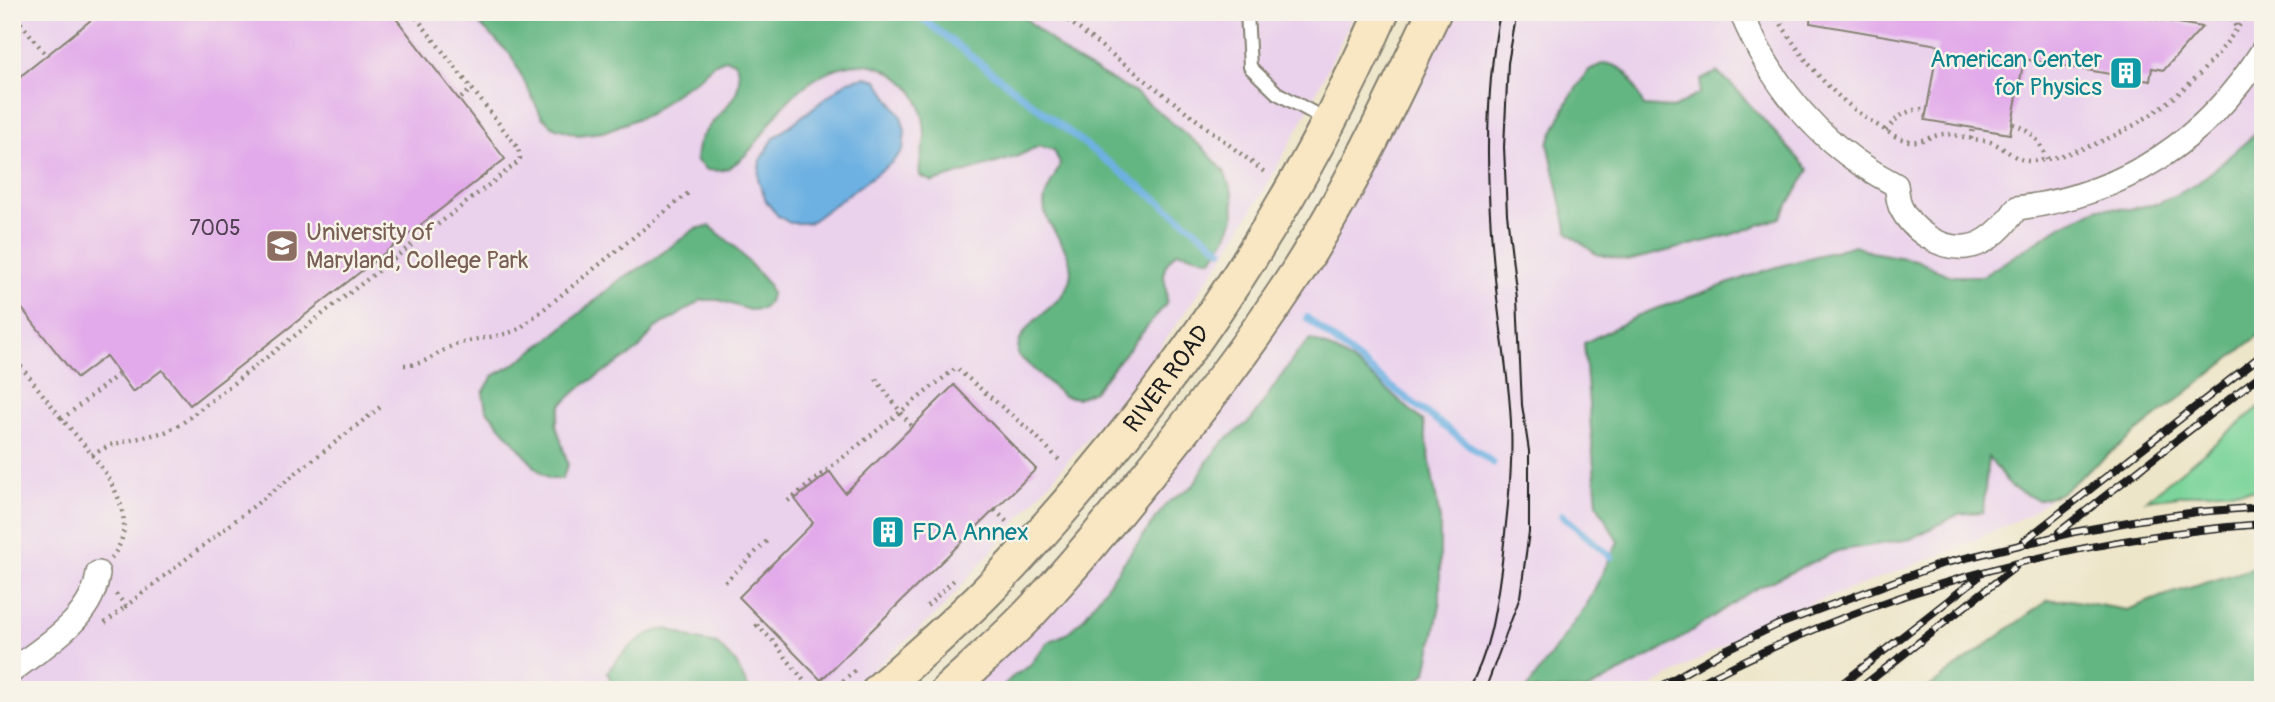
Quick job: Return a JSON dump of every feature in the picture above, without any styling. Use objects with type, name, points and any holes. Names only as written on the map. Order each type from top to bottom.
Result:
[{"type":"street","name":"RIVER ROAD","points":[[873,675],[994,584],[1098,468],[1241,274],[1329,122],[1382,12]]},
{"type":"street","name":"RIVER ROAD","points":[[947,690],[1027,616],[1067,573],[1173,445],[1242,354],[1296,272],[1341,196],[1391,102],[1434,12]]},
{"type":"street","points":[[1741,12],[1767,66],[1795,106],[1815,128],[1853,160],[1896,185],[1900,206],[1926,238],[1967,247],[2004,227],[2017,208],[2066,201],[2086,195],[2129,177],[2155,161],[2179,144],[2214,112],[2263,50]]},
{"type":"street","points":[[12,671],[82,614],[97,586],[98,573]]},
{"type":"lane","points":[[1247,12],[1250,67],[1277,93],[1329,122]]},
{"type":"path","points":[[12,12],[47,56]]},
{"type":"path","points":[[92,455],[110,445],[165,432],[181,424],[514,166],[520,158],[518,148],[412,12]]},
{"type":"path","points":[[1057,12],[1275,180]]},
{"type":"path","points":[[1774,12],[1794,46],[1838,97],[1886,131],[1900,139],[1915,142],[1946,134],[1991,142],[2014,158],[2030,161],[2092,146],[2127,130],[2160,108],[2219,55],[2248,12]]},
{"type":"path","points":[[2228,12],[2237,29]]},
{"type":"path","points":[[461,98],[472,89]]},
{"type":"path","points":[[1886,131],[1904,113],[1928,109]]},
{"type":"path","points":[[2012,124],[2028,130],[2037,138],[2046,159]]},
{"type":"path","points":[[1971,139],[1973,127]]},
{"type":"path","points":[[404,365],[425,362],[450,347],[468,341],[505,336],[519,330],[691,191]]},
{"type":"path","points":[[12,355],[107,474],[118,495],[123,527],[117,551],[98,573],[126,606],[383,405]]},
{"type":"path","points":[[788,501],[956,368],[1034,434],[1062,463]]},
{"type":"path","points":[[62,419],[119,374]]},
{"type":"path","points":[[876,379],[912,427]]},
{"type":"path","points":[[1058,468],[1069,456]]},
{"type":"path","points":[[995,510],[1010,524]]},
{"type":"path","points":[[1000,534],[1018,515]]},
{"type":"path","points":[[725,582],[767,541]]},
{"type":"path","points":[[923,610],[963,572]]},
{"type":"path","points":[[762,620],[757,625],[774,642],[811,690]]},
{"type":"path","points":[[832,690],[873,675]]},
{"type":"shaded area","points":[[12,12],[1355,12],[1306,114],[1266,187],[1222,259],[1141,375],[941,610],[850,690],[12,690]]},
{"type":"shaded area","points":[[1443,12],[2263,12],[2263,333],[2028,515],[1953,550],[1768,620],[1645,690],[959,690],[1156,484]]},
{"type":"green space","points":[[467,12],[1018,12],[1070,57],[1137,94],[1204,149],[1224,171],[1233,195],[1234,218],[1226,238],[1212,259],[1177,252],[1170,260],[1164,271],[1166,304],[1094,391],[1078,398],[1063,396],[1018,355],[1019,343],[1024,333],[1059,299],[1070,278],[1068,256],[1044,208],[1046,194],[1060,164],[1054,150],[1039,146],[1016,157],[933,182],[920,176],[925,131],[920,107],[913,92],[886,70],[858,64],[830,71],[804,86],[783,106],[744,157],[724,170],[706,170],[696,160],[698,146],[707,128],[730,103],[739,85],[735,62],[725,59],[713,64],[698,79],[649,114],[603,132],[578,135],[554,127],[542,117],[511,55]]},
{"type":"green space","points":[[1604,63],[1626,73],[1644,106],[1673,108],[1699,94],[1701,80],[1717,72],[1732,85],[1809,170],[1780,218],[1730,235],[1628,261],[1596,254],[1568,233],[1548,143],[1570,97],[1589,70]]},
{"type":"green space","points":[[2263,124],[2263,332],[2059,494],[2037,500],[2011,487],[1988,457],[1983,512],[1959,514],[1911,539],[1837,551],[1753,590],[1669,646],[1587,690],[1526,690],[1586,606],[1618,542],[1597,504],[1584,343],[1644,313],[1770,269],[1855,245],[1871,252],[1916,260],[1950,276],[1983,276],[2064,224],[2099,208],[2129,209],[2160,203],[2197,184]]},
{"type":"green space","points":[[710,226],[735,247],[768,284],[771,294],[769,302],[762,309],[749,310],[719,300],[701,300],[655,328],[638,350],[581,387],[561,405],[556,424],[568,465],[562,479],[549,479],[536,468],[486,409],[483,393],[493,376],[515,364],[550,338],[622,278],[646,265],[695,229]]},
{"type":"green space","points":[[1310,340],[1325,345],[1355,363],[1423,421],[1440,520],[1440,605],[1426,673],[1406,690],[1000,690],[1011,678],[1029,666],[1048,642],[1066,634],[1082,620],[1167,503],[1194,485],[1208,460],[1223,442],[1251,420],[1298,352]]},
{"type":"green space","points":[[2263,404],[2263,490],[2220,491],[2146,500]]},
{"type":"green space","points":[[2263,565],[2263,690],[1925,690],[2048,600],[2070,600],[2127,610]]},
{"type":"green space","points":[[668,629],[717,644],[736,663],[749,690],[615,690],[607,672],[613,664],[642,638],[650,633]]},
{"type":"water","points":[[865,77],[877,80],[901,116],[905,131],[903,150],[891,163],[809,223],[790,223],[778,216],[766,201],[758,179],[760,160],[774,138],[848,81]]},
{"type":"building","points":[[101,12],[391,12],[505,159],[190,405],[162,370],[133,392],[106,356],[77,378],[12,296],[12,83]]},
{"type":"building","name":"American Center for Physics","points":[[1811,12],[2112,12],[2202,27],[2164,70],[2152,68],[2150,81],[2024,59],[2010,134],[1925,120],[1938,45],[1810,23]]},
{"type":"building","name":"FDA Annex","points":[[954,385],[1036,469],[821,680],[739,597],[813,523],[795,499],[830,472],[845,493]]},
{"type":"waterway","points":[[914,12],[1222,250]]},
{"type":"waterway","points":[[1307,318],[1389,385],[1493,463]]},
{"type":"waterway","points":[[1562,515],[1611,557]]},
{"type":"tram line","points":[[1468,690],[1482,660],[1495,612],[1512,442],[1489,191],[1491,83],[1500,12]]},
{"type":"tram line","points":[[1485,690],[1520,597],[1529,532],[1529,451],[1522,405],[1517,298],[1507,214],[1504,147],[1508,63],[1517,12]]},
{"type":"railway","points":[[2024,541],[2263,354]]},
{"type":"railway","points":[[2059,532],[2263,373]]},
{"type":"railway","points":[[1654,690],[1723,651],[1777,625],[1941,564],[2074,532],[2139,520],[2263,507]]},
{"type":"railway","points":[[1687,690],[1754,656],[1824,626],[1894,599],[1966,577],[2114,543],[2263,524]]},
{"type":"railway","points":[[1858,690],[2015,567]]},
{"type":"railway","points":[[1834,690],[1977,578]]},
{"type":"place","name":"American Center for Physics","points":[[2126,73]]},
{"type":"place","name":"University of Maryland, College Park","points":[[282,246]]},
{"type":"place","name":"FDA Annex","points":[[888,532]]}]
